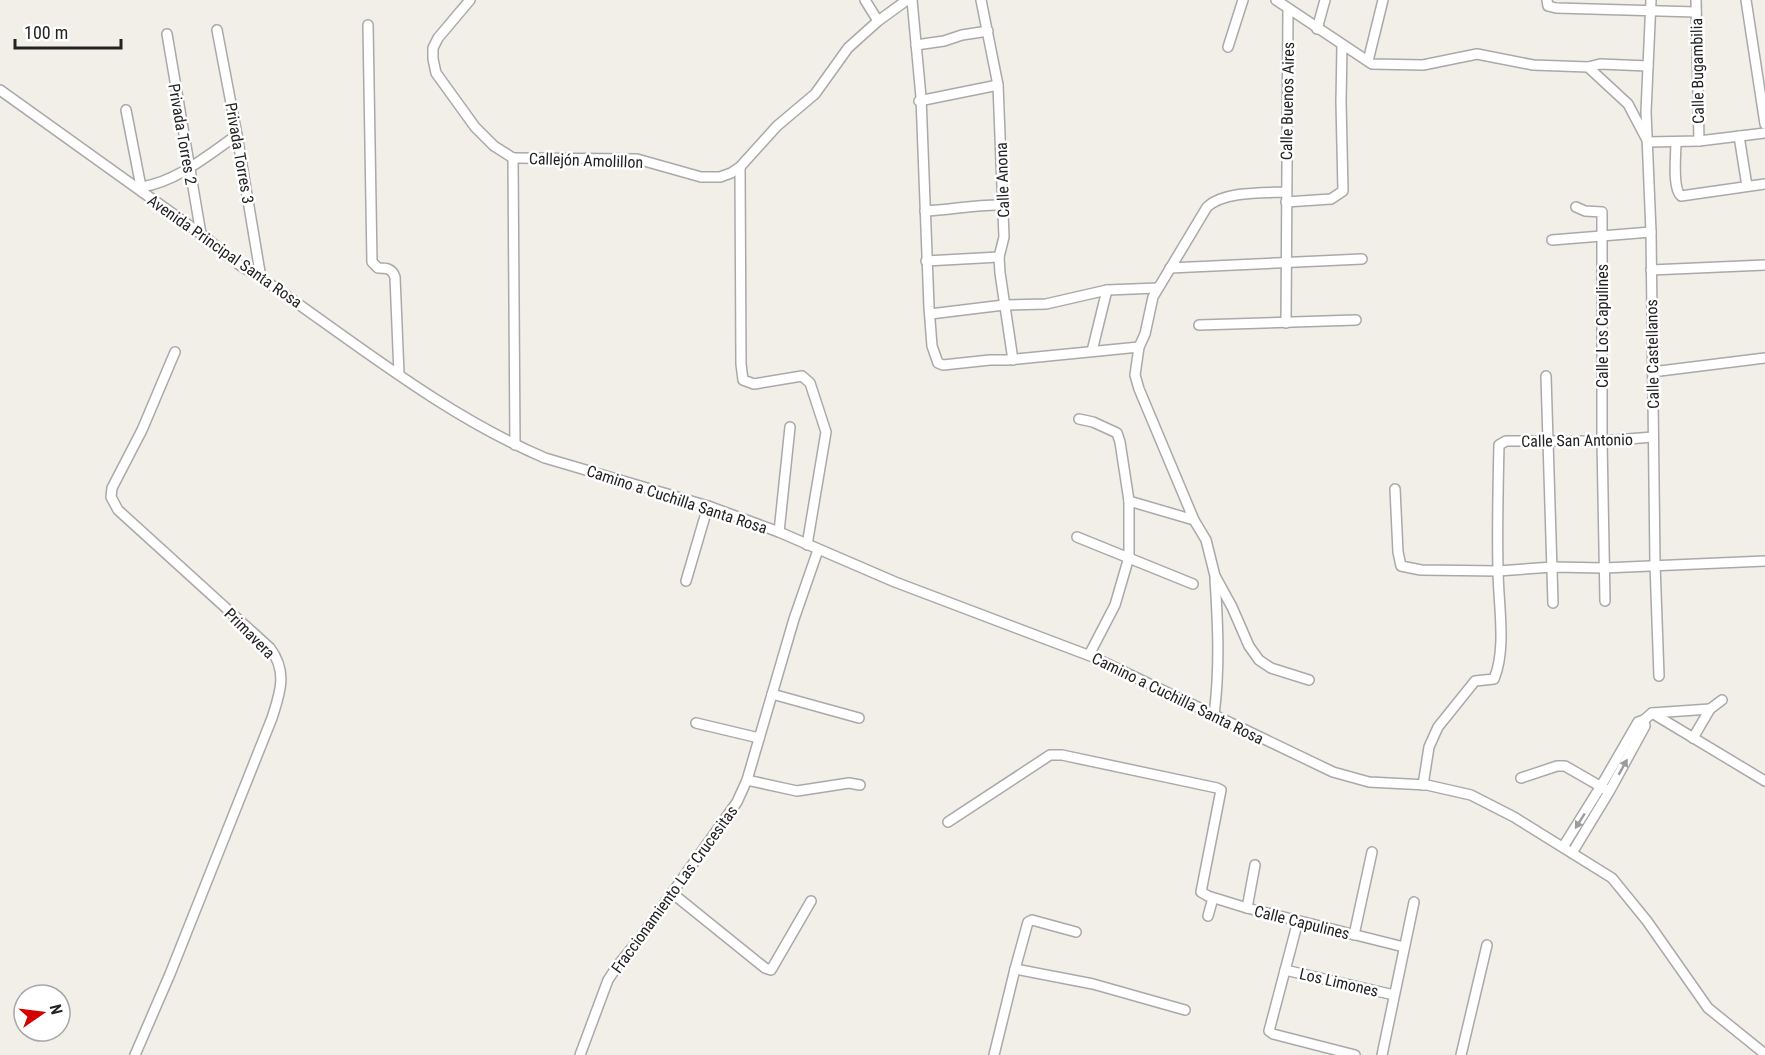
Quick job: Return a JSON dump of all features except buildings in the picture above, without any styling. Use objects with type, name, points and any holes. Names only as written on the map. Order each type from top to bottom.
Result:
[{"type":"street","points":[[471,0],[438,38],[433,48],[432,59],[436,73],[476,127],[494,146],[513,158]]},
{"type":"street","points":[[866,0],[878,21]]},
{"type":"street","points":[[807,545],[826,432],[810,383],[802,376],[754,384],[744,380],[741,364],[740,168],[777,126],[815,94],[848,48],[878,21],[907,0]]},
{"type":"street","points":[[912,0],[920,101],[926,261],[932,346],[938,363],[943,365],[1012,360],[1139,347]]},
{"type":"street","name":"Calle Anona","points":[[981,0],[998,85],[1004,237],[999,257],[1012,360]]},
{"type":"street","points":[[1228,47],[1243,0]]},
{"type":"street","points":[[1276,0],[1342,45],[1379,65],[1424,65],[1477,54],[1533,65],[1647,66]]},
{"type":"street","points":[[1317,29],[1324,0]]},
{"type":"street","points":[[1368,61],[1383,0]]},
{"type":"street","points":[[1547,0],[1548,6],[1556,8],[1696,12]]},
{"type":"street","name":"Calle Bugambilia","points":[[1696,0],[1699,141]]},
{"type":"street","points":[[1746,0],[1765,124]]},
{"type":"street","points":[[1649,1],[1646,112],[1651,270],[1765,265]]},
{"type":"street","name":"Calle Buenos Aires","points":[[1286,322],[1288,9]]},
{"type":"street","points":[[368,25],[372,262],[378,268],[389,269],[396,277],[399,374]]},
{"type":"street","name":"Privada Torres 3","points":[[217,30],[261,278]]},
{"type":"street","points":[[916,45],[988,30]]},
{"type":"street","name":"Privada Torres 2","points":[[167,34],[201,234]]},
{"type":"street","points":[[1214,715],[1219,640],[1215,576],[1206,540],[1194,520],[1138,389],[1135,375],[1139,347],[1158,288],[1207,207],[1213,202],[1220,198],[1256,193],[1331,199],[1343,191],[1342,45]]},
{"type":"street","points":[[1588,67],[1628,104],[1648,142]]},
{"type":"street","points":[[920,101],[998,85]]},
{"type":"street","name":"Avenida Principal Santa Rosa","points":[[0,90],[142,190],[241,266],[399,374],[515,445]]},
{"type":"street","points":[[126,110],[142,190],[189,168],[237,135]]},
{"type":"street","points":[[1648,142],[1699,141],[1765,133]]},
{"type":"street","points":[[1739,136],[1747,186]]},
{"type":"street","points":[[1676,142],[1676,184],[1677,192],[1681,196],[1765,184]]},
{"type":"street","name":"Callejón Amolillon","points":[[515,445],[513,158],[637,159],[701,177],[720,177],[740,168]]},
{"type":"street","points":[[925,211],[956,210],[983,204],[1003,205]]},
{"type":"street","name":"Calle Los Capulines","points":[[1576,207],[1586,211],[1602,212],[1605,601]]},
{"type":"street","points":[[1552,240],[1651,232]]},
{"type":"street","points":[[926,261],[999,257]]},
{"type":"street","points":[[1170,268],[1362,259]]},
{"type":"street","name":"Calle Castellanos","points":[[1651,270],[1659,676]]},
{"type":"street","points":[[930,314],[1004,305],[1046,304],[1107,290],[1158,288]]},
{"type":"street","points":[[1092,351],[1107,290]]},
{"type":"street","points":[[1199,325],[1356,320]]},
{"type":"street","name":"Primavera","points":[[135,1055],[170,974],[268,729],[281,688],[282,677],[276,656],[270,648],[118,510],[111,497],[112,488],[142,430],[175,352]]},
{"type":"street","points":[[1653,372],[1765,358]]},
{"type":"street","points":[[1546,376],[1553,603]]},
{"type":"street","points":[[1079,419],[1112,430],[1119,437],[1129,501],[1129,557],[1115,605],[1089,655]]},
{"type":"street","points":[[779,532],[790,427]]},
{"type":"street","name":"Calle San Antonio","points":[[1498,571],[1499,445],[1502,442],[1602,441],[1653,437]]},
{"type":"street","name":"Camino a Cuchilla Santa Rosa","points":[[515,445],[545,458],[708,506],[779,532],[895,582],[1089,655],[1333,772],[1369,782],[1423,785],[1471,795],[1514,817],[1612,878],[1647,921],[1708,1008],[1763,1054]]},
{"type":"street","points":[[1395,489],[1398,552],[1401,566],[1421,570],[1498,571],[1553,567],[1604,568],[1765,561]]},
{"type":"street","points":[[1129,501],[1194,520]]},
{"type":"street","points":[[686,581],[708,506]]},
{"type":"street","points":[[1077,537],[1193,584]]},
{"type":"street","name":"Fraccionamiento Las Crucesitas","points":[[580,1055],[608,980],[737,802],[747,780],[794,619],[818,550]]},
{"type":"street","points":[[1423,785],[1429,747],[1438,727],[1474,681],[1494,679],[1497,671],[1500,630],[1498,571]]},
{"type":"street","points":[[1215,576],[1249,646],[1259,660],[1270,668],[1309,680]]},
{"type":"street","points":[[772,694],[859,718]]},
{"type":"street","points":[[1693,738],[1710,709],[1722,700]]},
{"type":"street","points":[[1648,716],[1710,709]]},
{"type":"street","points":[[1648,716],[1693,738],[1765,781]]},
{"type":"street","points":[[1563,847],[1605,789],[1645,726],[1648,716]]},
{"type":"street","points":[[696,723],[759,738]]},
{"type":"street","name":"Calle Capulines","points":[[948,822],[1050,755],[1062,755],[1221,790],[1202,892],[1213,898],[1247,908],[1404,947]]},
{"type":"street","points":[[1521,778],[1557,765],[1565,766],[1605,789]]},
{"type":"street","points":[[747,780],[796,791],[849,783],[860,785]]},
{"type":"street","points":[[1572,853],[1605,789]]},
{"type":"street","points":[[1354,935],[1372,852]]},
{"type":"street","points":[[1247,908],[1255,865]]},
{"type":"street","points":[[672,893],[765,968],[771,970],[811,901]]},
{"type":"street","points":[[1208,916],[1213,898]]},
{"type":"street","points":[[1382,1055],[1414,902]]},
{"type":"street","points":[[994,1055],[1028,921],[1032,920],[1076,932]]},
{"type":"street","points":[[1298,921],[1269,1031],[1273,1034],[1355,1055]]},
{"type":"street","points":[[1461,1055],[1487,945]]},
{"type":"street","points":[[1015,969],[1093,984],[1185,1010]]},
{"type":"street","name":"Los Limones","points":[[1284,970],[1394,995]]}]
